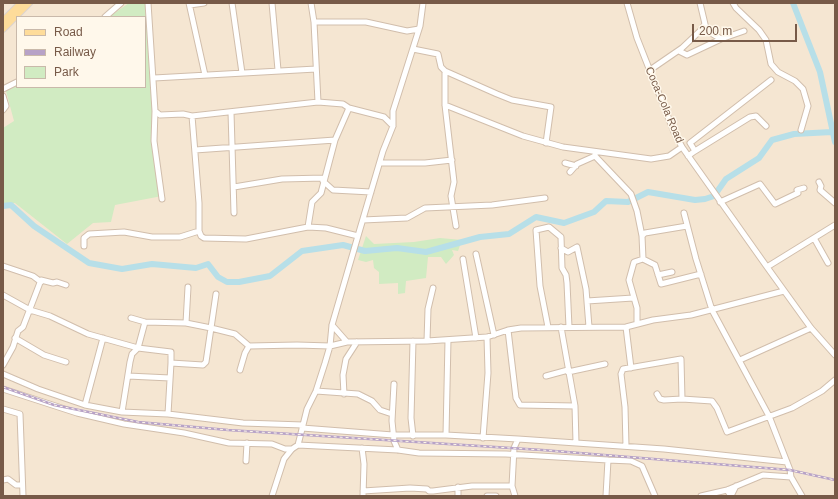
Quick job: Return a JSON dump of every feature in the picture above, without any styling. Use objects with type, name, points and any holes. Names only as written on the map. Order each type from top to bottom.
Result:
[{"type":"main road","points":[[3,21],[21,3]]},
{"type":"main road","points":[[16,16],[29,3]]},
{"type":"main road","points":[[3,30],[16,16]]},
{"type":"street","points":[[106,16],[121,3]]},
{"type":"street","points":[[148,3],[156,111],[154,141],[162,199]]},
{"type":"street","points":[[204,3],[190,4],[205,75]]},
{"type":"street","points":[[232,3],[242,73]]},
{"type":"street","points":[[272,3],[278,70]]},
{"type":"street","points":[[311,3],[314,22],[318,102]]},
{"type":"street","points":[[298,445],[302,426],[316,391],[330,346],[332,325],[371,192],[394,126],[392,118],[393,111],[419,29],[423,3]]},
{"type":"street","name":"Coca-Cola Road","points":[[627,3],[637,38],[682,147],[712,192],[767,268],[811,328],[835,356]]},
{"type":"street","points":[[700,3],[704,25],[711,33],[720,39]]},
{"type":"street","points":[[733,3],[736,8],[760,30],[766,40],[771,64],[778,72],[795,81],[803,89],[808,106],[801,130]]},
{"type":"street","points":[[314,22],[366,22],[407,31],[419,29]]},
{"type":"street","points":[[650,70],[693,40],[704,25]]},
{"type":"street","points":[[679,50],[687,55],[720,39],[744,31]]},
{"type":"street","points":[[413,49],[438,54],[441,67],[445,71],[512,100],[551,107],[546,143]]},
{"type":"street","points":[[154,78],[316,69]]},
{"type":"street","points":[[445,71],[445,106],[454,182],[451,196],[456,226]]},
{"type":"street","points":[[695,151],[690,143],[771,80]]},
{"type":"street","points":[[3,89],[16,82]]},
{"type":"street","points":[[3,96],[6,106],[3,110]]},
{"type":"street","points":[[156,111],[164,116],[183,114],[192,116],[318,102],[343,104],[349,108],[384,117],[394,126]]},
{"type":"street","points":[[445,106],[546,143],[595,153],[651,159],[669,156],[682,147]]},
{"type":"street","points":[[308,227],[312,202],[320,193],[335,140],[349,108]]},
{"type":"street","points":[[384,117],[393,111]]},
{"type":"street","points":[[231,112],[234,213]]},
{"type":"street","points":[[192,116],[199,204],[199,231],[201,236],[204,238],[246,239],[308,227],[326,228],[358,236]]},
{"type":"street","points":[[688,156],[750,116],[756,116],[766,126]]},
{"type":"street","points":[[195,150],[232,148],[270,143],[293,144],[335,140]]},
{"type":"street","points":[[570,172],[595,153]]},
{"type":"street","points":[[595,153],[631,194],[637,211],[642,236],[643,259]]},
{"type":"street","points":[[380,163],[425,163],[452,160]]},
{"type":"street","points":[[565,163],[576,166]]},
{"type":"street","points":[[234,186],[282,179],[324,179]]},
{"type":"street","points":[[324,179],[333,190]]},
{"type":"street","points":[[818,182],[822,186],[820,190],[835,203]]},
{"type":"street","points":[[718,200],[760,184],[775,204],[798,193],[797,190],[804,188]]},
{"type":"street","points":[[320,193],[333,190],[371,192]]},
{"type":"street","points":[[363,220],[407,218],[425,208],[492,205],[545,198]]},
{"type":"street","points":[[684,213],[700,274],[712,310],[769,416],[787,462],[791,477],[802,496]]},
{"type":"street","points":[[767,268],[835,225]]},
{"type":"street","points":[[642,236],[645,233],[687,226]]},
{"type":"street","points":[[548,327],[540,286],[536,230],[549,227],[561,237],[562,268],[566,275],[567,283],[569,328]]},
{"type":"street","points":[[84,246],[84,238],[89,234],[124,232],[152,237],[180,237],[199,231]]},
{"type":"street","points":[[814,238],[828,263]]},
{"type":"street","points":[[561,248],[568,252],[576,247],[587,301],[589,327]]},
{"type":"street","points":[[476,254],[494,335]]},
{"type":"street","points":[[463,259],[476,338]]},
{"type":"street","points":[[637,324],[637,308],[633,298],[630,273],[634,262],[643,259],[655,265],[660,282],[663,284],[700,274]]},
{"type":"street","points":[[3,266],[33,276],[41,282],[44,280],[66,285]]},
{"type":"street","points":[[658,275],[672,272]]},
{"type":"street","points":[[3,365],[13,347],[18,331],[23,327],[41,282]]},
{"type":"street","points":[[186,323],[188,287]]},
{"type":"street","points":[[427,341],[428,309],[433,288]]},
{"type":"street","points":[[131,318],[145,322],[186,323],[211,328],[235,334],[249,346],[330,346],[346,342],[427,341],[476,338],[487,337],[508,330],[548,327],[626,327],[653,320],[691,315],[784,291]]},
{"type":"street","points":[[171,363],[205,364],[216,294]]},
{"type":"street","points":[[3,295],[30,310],[50,316],[88,334],[138,348],[171,352],[168,414]]},
{"type":"street","points":[[587,301],[633,298]]},
{"type":"street","points":[[122,412],[132,354],[138,348],[145,322]]},
{"type":"street","points":[[332,325],[346,342]]},
{"type":"street","points":[[562,327],[568,371],[575,406],[576,443]]},
{"type":"street","points":[[626,327],[631,368]]},
{"type":"street","points":[[740,360],[811,328]]},
{"type":"street","points":[[508,330],[516,398],[520,405],[575,406]]},
{"type":"street","points":[[483,438],[488,373],[487,337]]},
{"type":"street","points":[[15,338],[44,355],[66,362]]},
{"type":"street","points":[[85,404],[103,338]]},
{"type":"street","points":[[446,435],[448,340]]},
{"type":"street","points":[[413,436],[411,418],[414,341]]},
{"type":"street","points":[[344,394],[343,375],[346,359],[357,342]]},
{"type":"street","points":[[240,370],[249,346]]},
{"type":"street","points":[[626,446],[625,407],[621,374],[623,369],[681,359],[682,399]]},
{"type":"street","points":[[546,376],[605,364]]},
{"type":"street","points":[[3,374],[38,389],[85,404],[122,412],[168,414],[243,423],[302,426],[393,435],[446,435],[626,446],[787,462]]},
{"type":"street","points":[[128,376],[170,378]]},
{"type":"street","points":[[657,394],[660,399],[664,400],[682,399],[712,401],[717,408],[727,432],[792,408],[812,398],[835,380]]},
{"type":"street","points":[[394,384],[392,414],[393,435],[398,450]]},
{"type":"street","points":[[3,389],[76,413],[124,424],[184,433],[229,443],[272,444],[285,449],[292,449]]},
{"type":"street","points":[[316,391],[364,396],[380,410],[392,414]]},
{"type":"street","points":[[3,409],[20,414],[23,496]]},
{"type":"street","points":[[515,496],[512,486],[514,455],[518,439]]},
{"type":"street","points":[[246,461],[247,443]]},
{"type":"street","points":[[272,496],[284,459],[292,449],[298,445],[398,450],[419,454],[514,455],[631,461],[642,466],[655,496]]},
{"type":"street","points":[[362,448],[363,494],[410,488],[427,489],[430,494],[458,487],[512,486]]},
{"type":"street","points":[[606,496],[608,460]]},
{"type":"street","points":[[701,496],[727,490],[763,475],[791,477]]},
{"type":"street","points":[[3,480],[8,479],[16,485],[22,485]]},
{"type":"street","points":[[458,487],[458,496]]},
{"type":"street","points":[[487,496],[496,496]]},
{"type":"shaded area","points":[[3,3],[835,3],[835,496],[3,496]]},
{"type":"green space","points":[[129,3],[147,3],[155,111],[154,159],[162,196],[115,205],[111,222],[93,223],[67,244],[15,203],[3,203],[3,128],[14,121],[6,91],[16,84],[16,88],[146,88],[146,16],[110,16]]},
{"type":"green space","points":[[366,236],[374,244],[414,242],[440,238],[462,240],[458,251],[452,250],[454,255],[446,264],[441,257],[428,257],[426,278],[406,281],[405,293],[398,294],[398,283],[379,284],[379,272],[374,268],[373,260],[366,262],[358,260]]},
{"type":"waterway","points":[[793,3],[820,72],[835,142]]},
{"type":"waterway","points":[[3,206],[11,205],[34,226],[89,263],[122,269],[152,264],[196,268],[208,264],[218,277],[227,282],[239,282],[270,276],[302,251],[343,245],[365,251],[397,248],[426,252],[480,237],[509,234],[536,217],[564,223],[594,212],[606,201],[628,202],[648,192],[695,200],[705,199],[714,196],[726,179],[759,158],[772,140],[794,134],[832,132]]},
{"type":"railway","points":[[3,387],[54,405],[138,422],[228,430],[542,450],[790,470],[835,480]]}]
